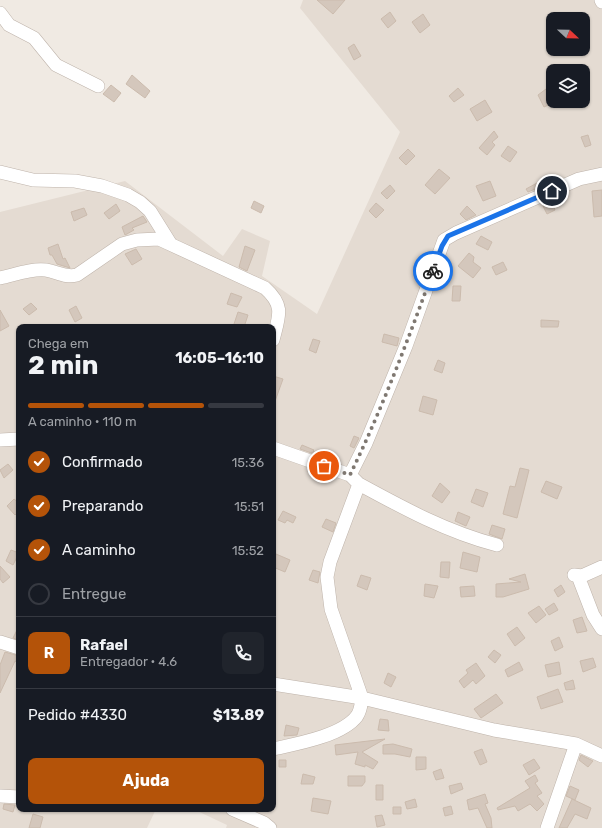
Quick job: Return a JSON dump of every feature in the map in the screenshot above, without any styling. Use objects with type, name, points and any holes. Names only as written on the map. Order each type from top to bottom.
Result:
[{"type":"street","points":[[0,12],[10,25],[34,38],[56,65],[98,86]]},
{"type":"street","points":[[0,172],[33,180],[81,182],[102,186],[128,195],[140,202],[150,211],[170,243]]},
{"type":"street","points":[[276,748],[337,731],[356,717],[361,709],[362,698],[331,609],[327,577],[330,562],[366,443],[406,346],[444,240],[456,233],[579,180],[602,174]]},
{"type":"street","points":[[0,278],[36,270],[46,270],[69,277],[77,276],[122,244],[137,240],[158,239],[170,243],[265,288],[272,294],[279,306],[276,328]]},
{"type":"street","points":[[0,440],[16,439]]},
{"type":"street","points":[[276,449],[354,480],[448,529],[496,545]]},
{"type":"street","points":[[602,567],[576,576],[593,615],[602,630]]},
{"type":"street","points":[[0,642],[16,647]]},
{"type":"street","points":[[276,684],[362,698],[494,730],[576,744],[602,756]]},
{"type":"street","points":[[547,828],[576,744]]},
{"type":"street","points":[[0,796],[16,797]]},
{"type":"street","points":[[239,812],[264,823],[270,828]]},
{"type":"shaded area","points":[[303,0],[602,0],[602,828],[226,828],[227,825],[199,812],[276,812],[276,324],[16,324],[16,812],[155,812],[147,828],[0,828],[0,212],[125,181],[223,256],[242,229],[270,241],[262,276],[317,314],[400,132],[300,8]]},
{"type":"building","points":[[317,0],[345,0],[333,14]]},
{"type":"building","points":[[390,12],[396,21],[388,28],[381,19]]},
{"type":"building","points":[[423,14],[430,25],[420,33],[412,22]]},
{"type":"building","points":[[354,44],[361,56],[354,60],[348,48]]},
{"type":"building","points":[[132,75],[150,91],[145,98],[126,84]]},
{"type":"building","points":[[111,85],[121,93],[114,102],[103,94]]},
{"type":"building","points":[[458,88],[464,95],[454,102],[449,96]]},
{"type":"building","points":[[546,89],[546,106],[544,107],[538,95]]},
{"type":"building","points":[[485,100],[492,112],[477,121],[470,109]]},
{"type":"building","points":[[494,131],[498,137],[492,142],[495,145],[487,155],[479,148]]},
{"type":"building","points":[[588,135],[591,145],[585,147],[581,137]]},
{"type":"building","points":[[508,146],[517,152],[510,162],[501,156]]},
{"type":"building","points":[[408,149],[415,156],[406,165],[399,158]]},
{"type":"building","points":[[439,169],[450,178],[435,194],[425,185]]},
{"type":"building","points":[[490,181],[496,196],[483,201],[476,186]]},
{"type":"building","points":[[537,183],[540,187],[528,192],[526,189]]},
{"type":"building","points":[[390,185],[395,191],[387,199],[381,193]]},
{"type":"building","points":[[602,190],[602,216],[594,217],[592,191]]},
{"type":"building","points":[[254,201],[264,206],[261,213],[251,208]]},
{"type":"building","points":[[552,202],[555,210],[547,214],[543,206]]},
{"type":"building","points":[[376,203],[384,210],[376,218],[369,211]]},
{"type":"building","points":[[116,204],[120,211],[109,219],[104,213]]},
{"type":"building","points":[[467,206],[476,215],[466,220],[460,214]]},
{"type":"building","points":[[84,208],[87,215],[74,221],[71,212]]},
{"type":"building","points":[[143,216],[147,222],[132,228],[134,230],[125,235],[122,227]]},
{"type":"building","points":[[481,236],[492,242],[488,250],[476,244]]},
{"type":"building","points":[[58,244],[63,259],[65,258],[70,268],[57,264],[52,255],[50,255],[48,248]]},
{"type":"building","points":[[245,246],[255,250],[247,271],[239,267]]},
{"type":"building","points":[[136,249],[142,259],[132,265],[125,254]]},
{"type":"building","points":[[469,253],[474,257],[473,262],[481,268],[473,278],[458,266]]},
{"type":"building","points":[[503,262],[507,270],[496,275],[492,267]]},
{"type":"building","points":[[453,286],[461,286],[460,301],[452,301]]},
{"type":"building","points":[[231,293],[242,297],[237,307],[227,304]]},
{"type":"building","points":[[31,303],[37,309],[29,315],[23,309]]},
{"type":"building","points":[[76,306],[82,318],[75,322],[69,310]]},
{"type":"building","points":[[0,310],[9,326],[0,331]]},
{"type":"building","points":[[238,312],[248,315],[245,324],[234,324]]},
{"type":"building","points":[[541,320],[559,321],[558,327],[541,327]]},
{"type":"building","points":[[384,334],[399,338],[397,346],[382,342]]},
{"type":"building","points":[[313,339],[320,341],[316,353],[309,350]]},
{"type":"building","points":[[438,360],[445,363],[442,373],[434,370]]},
{"type":"building","points":[[276,377],[283,379],[276,398]]},
{"type":"building","points":[[423,396],[437,400],[433,415],[419,411]]},
{"type":"building","points":[[354,436],[359,438],[354,448],[350,446]]},
{"type":"building","points":[[302,445],[314,450],[313,451],[326,458],[300,449]]},
{"type":"building","points":[[8,464],[13,470],[4,478],[0,470]]},
{"type":"building","points":[[520,468],[529,470],[517,518],[503,514],[510,486],[515,487]]},
{"type":"building","points":[[546,481],[562,487],[557,499],[541,492]]},
{"type":"building","points":[[440,483],[450,492],[442,503],[432,496]]},
{"type":"building","points":[[476,489],[488,493],[483,507],[471,502]]},
{"type":"building","points":[[14,499],[16,501],[15,515],[7,506]]},
{"type":"building","points":[[283,511],[296,517],[293,523],[287,520],[285,523],[278,520]]},
{"type":"building","points":[[458,512],[470,517],[466,526],[455,521]]},
{"type":"building","points":[[326,519],[336,523],[333,532],[322,527]]},
{"type":"building","points":[[492,525],[505,529],[502,539],[489,534]]},
{"type":"building","points":[[11,550],[16,552],[16,559],[13,565],[6,561]]},
{"type":"building","points":[[463,552],[480,557],[477,572],[460,568]]},
{"type":"building","points":[[276,554],[290,560],[285,572],[276,568]]},
{"type":"building","points":[[441,562],[450,562],[449,578],[440,577]]},
{"type":"building","points":[[0,566],[10,577],[3,583],[0,579]]},
{"type":"building","points":[[313,570],[320,572],[318,583],[309,580]]},
{"type":"building","points":[[525,574],[529,589],[503,597],[496,597],[496,584],[521,582],[509,579]]},
{"type":"building","points":[[361,575],[371,578],[367,590],[357,586]]},
{"type":"building","points":[[425,584],[438,586],[434,598],[424,596]]},
{"type":"building","points":[[561,585],[565,592],[558,597],[554,590]]},
{"type":"building","points":[[474,586],[475,596],[461,597],[460,587]]},
{"type":"building","points":[[554,603],[558,610],[549,615],[545,609]]},
{"type":"building","points":[[539,606],[546,615],[536,623],[528,613]]},
{"type":"building","points":[[582,617],[587,631],[577,633],[573,620]]},
{"type":"building","points":[[517,627],[525,638],[515,646],[507,634]]},
{"type":"building","points":[[16,632],[16,639],[13,638]]},
{"type":"building","points":[[559,637],[563,647],[555,651],[551,641]]},
{"type":"building","points":[[494,650],[501,655],[495,663],[488,657]]},
{"type":"building","points":[[5,652],[16,655],[16,662],[0,693],[0,665]]},
{"type":"building","points":[[593,658],[596,667],[583,672],[580,661]]},
{"type":"building","points":[[519,662],[523,670],[508,677],[505,670]]},
{"type":"building","points":[[559,662],[561,674],[548,677],[545,665]]},
{"type":"building","points":[[476,663],[485,676],[476,684],[473,680],[464,688],[459,681],[468,673],[466,670]]},
{"type":"building","points":[[388,673],[396,677],[391,687],[384,683]]},
{"type":"building","points":[[573,680],[575,689],[566,690],[564,683]]},
{"type":"building","points":[[558,689],[563,702],[541,709],[537,697]]},
{"type":"building","points":[[496,694],[503,703],[481,718],[474,709]]},
{"type":"building","points":[[380,719],[388,720],[389,731],[378,730]]},
{"type":"building","points":[[286,725],[299,728],[297,735],[284,736]]},
{"type":"building","points":[[385,739],[362,752],[378,762],[373,769],[365,765],[365,767],[355,764],[358,752],[336,755],[335,745]]},
{"type":"building","points":[[393,744],[412,749],[410,757],[395,754],[383,754],[383,745]]},
{"type":"building","points":[[482,749],[487,762],[480,765],[474,752]]},
{"type":"building","points":[[581,755],[593,761],[588,767],[579,760]]},
{"type":"building","points":[[416,757],[426,757],[426,769],[416,770]]},
{"type":"building","points":[[534,759],[540,768],[529,775],[523,765]]},
{"type":"building","points":[[279,760],[286,760],[286,767],[279,767]]},
{"type":"building","points":[[441,769],[444,778],[436,780],[433,772]]},
{"type":"building","points":[[303,774],[315,777],[313,784],[301,784]]},
{"type":"building","points":[[535,775],[538,781],[535,783],[542,793],[537,796],[544,804],[537,811],[530,804],[518,811],[515,806],[498,810],[497,808],[530,788],[525,781]]},
{"type":"building","points":[[348,776],[365,776],[365,782],[362,786],[348,786]]},
{"type":"building","points":[[461,783],[463,789],[451,794],[449,786]]},
{"type":"building","points":[[376,785],[383,785],[383,800],[376,800]]},
{"type":"building","points":[[570,786],[579,790],[575,800],[566,796]]},
{"type":"building","points":[[485,794],[488,803],[485,804],[491,818],[492,828],[487,828],[478,808],[469,810],[467,800]]},
{"type":"building","points":[[313,798],[331,801],[328,814],[311,811]]},
{"type":"building","points":[[415,799],[417,807],[407,809],[405,802]]},
{"type":"building","points":[[572,799],[591,808],[587,819],[575,814],[567,828],[559,828]]},
{"type":"building","points":[[4,804],[15,805],[13,812],[3,809]]},
{"type":"building","points":[[451,806],[453,814],[445,816],[443,808]]},
{"type":"building","points":[[393,807],[401,807],[401,814],[393,814]]},
{"type":"building","points":[[33,814],[43,817],[40,828],[29,828]]},
{"type":"building","points":[[382,815],[385,825],[377,827],[375,816]]},
{"type":"way so far","points":[[324,466],[350,475],[366,443],[406,346],[433,271]]},
{"type":"route","points":[[433,271],[444,240],[448,236],[552,191]]}]
